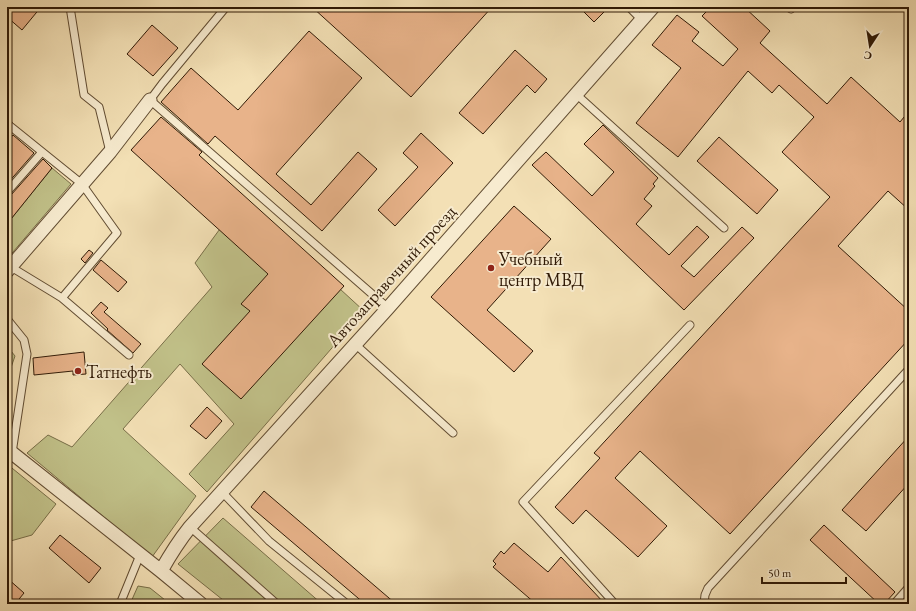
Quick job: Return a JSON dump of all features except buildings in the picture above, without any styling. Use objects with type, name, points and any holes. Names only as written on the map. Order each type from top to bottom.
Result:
[{"type":"street","name":"Автозаправочный проезд","points":[[161,571],[176,544],[190,527],[388,308],[653,7]]},
{"type":"street","points":[[9,269],[110,152],[150,100]]},
{"type":"street","points":[[9,451],[201,604]]},
{"type":"lane","points":[[70,7],[84,95],[99,107],[110,152]]},
{"type":"lane","points":[[226,7],[150,100],[388,308]]},
{"type":"lane","points":[[628,7],[642,20]]},
{"type":"lane","points":[[576,94],[724,228]]},
{"type":"lane","points":[[8,126],[82,184],[117,233],[62,298]]},
{"type":"lane","points":[[7,192],[42,152]]},
{"type":"lane","points":[[9,269],[62,298],[129,355]]},
{"type":"lane","points":[[7,319],[24,340],[27,354],[9,451]]},
{"type":"lane","points":[[615,604],[523,502],[690,325]]},
{"type":"lane","points":[[355,344],[454,433]]},
{"type":"lane","points":[[704,604],[708,588],[909,369]]},
{"type":"lane","points":[[222,492],[269,541],[347,604]]},
{"type":"lane","points":[[190,527],[277,604]]},
{"type":"lane","points":[[120,604],[140,555]]},
{"type":"lane","points":[[894,604],[909,588]]},
{"type":"green space","points":[[158,122],[364,311],[207,492],[189,474],[234,424],[180,364],[123,429],[196,496],[152,557],[27,453],[48,435],[72,447],[212,287],[195,263],[233,211]]},
{"type":"green space","points":[[52,168],[71,184],[7,259],[7,224]]},
{"type":"green space","points":[[7,346],[15,356],[7,379]]},
{"type":"green space","points":[[7,464],[56,504],[32,535],[7,542]]},
{"type":"green space","points":[[223,518],[322,604],[228,604],[178,564]]},
{"type":"green space","points":[[138,586],[150,588],[170,604],[130,604]]},
{"type":"place","name":"Учебный центр МВД","points":[[491,268]]},
{"type":"place","name":"Татнефть","points":[[78,371]]}]
